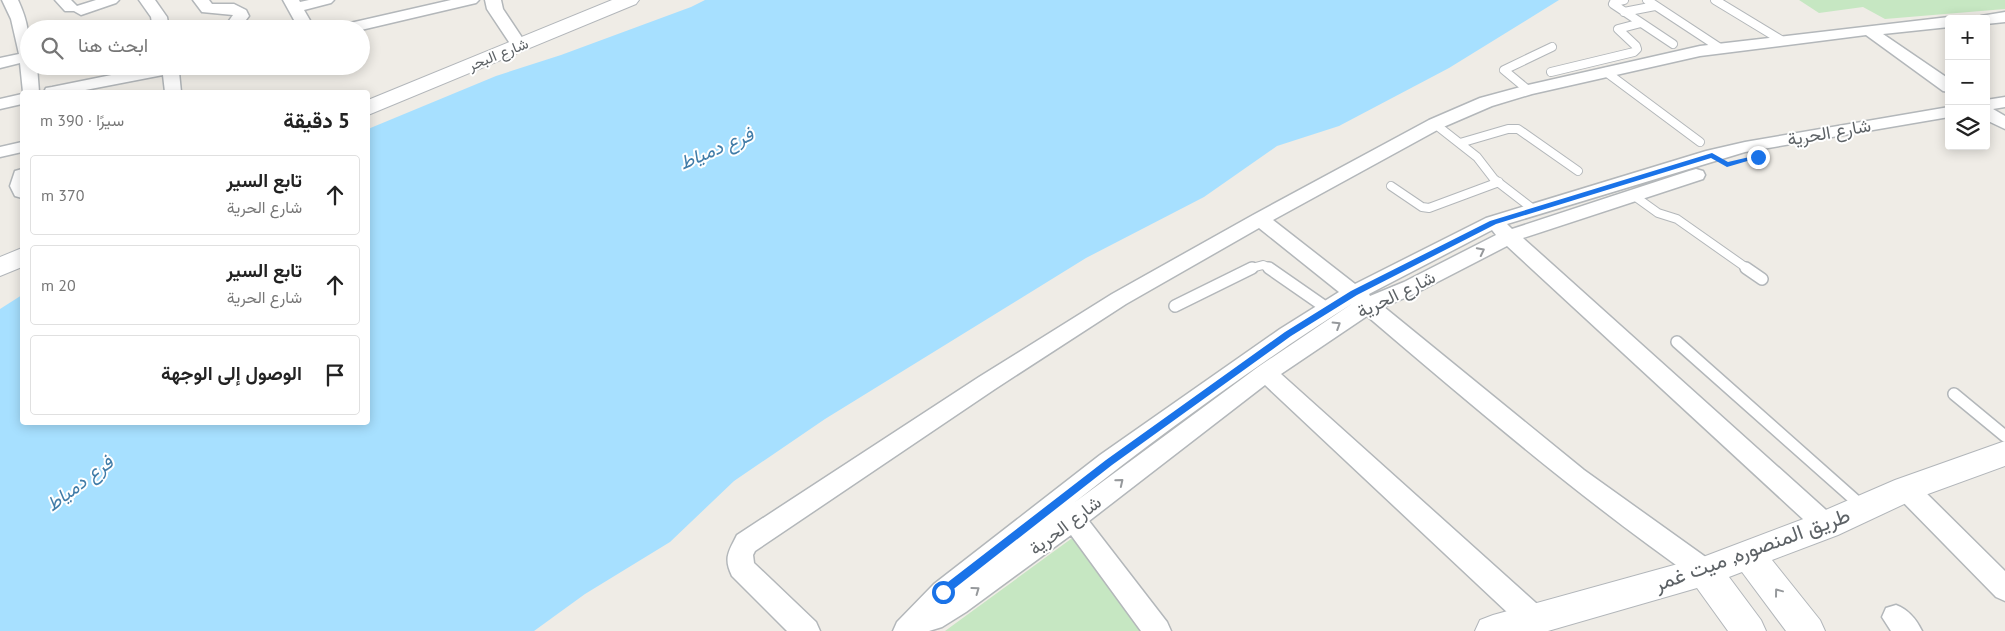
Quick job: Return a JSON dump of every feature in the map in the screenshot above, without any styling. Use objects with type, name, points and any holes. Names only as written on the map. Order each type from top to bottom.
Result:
[{"type":"main road","name":"شارع البحر","points":[[370,107],[629,0]]},
{"type":"main road","points":[[0,267],[20,258]]},
{"type":"main road","name":"طريق المنصوره, ميت غمر","points":[[1493,631],[1705,571],[1826,525],[1906,489],[2005,454]]},
{"type":"main road","points":[[1748,554],[1807,631]]},
{"type":"main road","points":[[1705,571],[1748,631]]},
{"type":"street","points":[[10,0],[20,28]]},
{"type":"street","points":[[71,6],[111,0]]},
{"type":"street","points":[[147,0],[160,20]]},
{"type":"street","points":[[201,0],[207,9],[234,9],[241,13],[238,20]]},
{"type":"street","points":[[302,20],[293,4],[326,0]]},
{"type":"street","points":[[370,21],[419,6],[471,0]]},
{"type":"street","points":[[493,0],[495,9],[519,45]]},
{"type":"street","points":[[1990,19],[2005,17]]},
{"type":"street","points":[[806,631],[742,568],[740,555],[746,543],[987,383],[1119,299],[1260,219],[1435,124],[1486,102],[1528,90],[1720,48],[1945,22]]},
{"type":"street","points":[[1868,30],[1945,84]]},
{"type":"street","points":[[0,63],[20,63]]},
{"type":"street","points":[[30,75],[32,90]]},
{"type":"street","points":[[62,90],[135,75]]},
{"type":"street","points":[[173,90],[174,75]]},
{"type":"street","points":[[0,104],[20,99]]},
{"type":"street","points":[[1994,116],[2005,102]]},
{"type":"street","name":"شارع الحرية","points":[[913,626],[932,618],[956,604],[1067,510],[1109,462],[1361,299],[1393,274],[1501,229],[1623,193],[1713,154],[1782,140],[1945,113]]},
{"type":"street","name":"شارع الحرية","points":[[1713,154],[1834,143],[1945,127]]},
{"type":"street","points":[[0,152],[20,147]]},
{"type":"street","name":"شارع الحرية","points":[[1067,510],[1134,471],[1266,373],[1296,340],[1328,310],[1361,299],[1411,287],[1533,209],[1623,193]]},
{"type":"street","points":[[1260,219],[1361,299],[1544,452],[1648,533],[1705,571]]},
{"type":"street","points":[[1501,229],[1826,525]]},
{"type":"street","points":[[1393,274],[1411,287]]},
{"type":"street","points":[[1266,373],[1536,620]]},
{"type":"street","points":[[1906,489],[2005,589]]},
{"type":"street","points":[[1067,510],[1157,631]]},
{"type":"lane","points":[[1624,0],[1614,2],[1615,5],[1673,44]]},
{"type":"lane","points":[[1647,0],[1720,48]]},
{"type":"lane","points":[[1714,0],[1781,40]]},
{"type":"lane","points":[[1624,12],[1655,6]]},
{"type":"lane","points":[[1551,72],[1634,52],[1637,50],[1636,46],[1618,29],[1641,23]]},
{"type":"lane","points":[[1528,90],[1504,70],[1552,47]]},
{"type":"lane","points":[[1606,72],[1713,154]]},
{"type":"lane","points":[[1435,124],[1477,157],[1499,182],[1533,209]]},
{"type":"lane","points":[[1460,143],[1508,129],[1518,129],[1578,171]]},
{"type":"lane","points":[[1391,186],[1422,207],[1429,208],[1499,182]]},
{"type":"lane","points":[[1623,193],[1658,213],[1680,222],[1762,279]]},
{"type":"lane","points":[[1174,306],[1250,268],[1262,265],[1275,270],[1328,310]]},
{"type":"lane","points":[[1677,342],[1864,508]]},
{"type":"lane","points":[[1954,394],[2005,436]]},
{"type":"green space","points":[[1799,0],[2005,0],[2005,9],[1885,19],[1863,7],[1819,13]]},
{"type":"green space","points":[[1075,536],[1141,631],[945,631]]},
{"type":"water","name":"فرع دمياط","points":[[705,0],[1559,0],[1449,68],[1339,126],[1277,146],[1204,197],[1086,258],[825,419],[734,481],[670,542],[585,594],[534,631],[0,631],[0,309],[20,296],[20,425],[370,425],[370,128],[496,76],[561,55],[691,7]]},
{"type":"route","points":[[943,592],[1109,462],[1288,334],[1354,293],[1493,222],[1712,155],[1727,165],[1758,157]]}]
